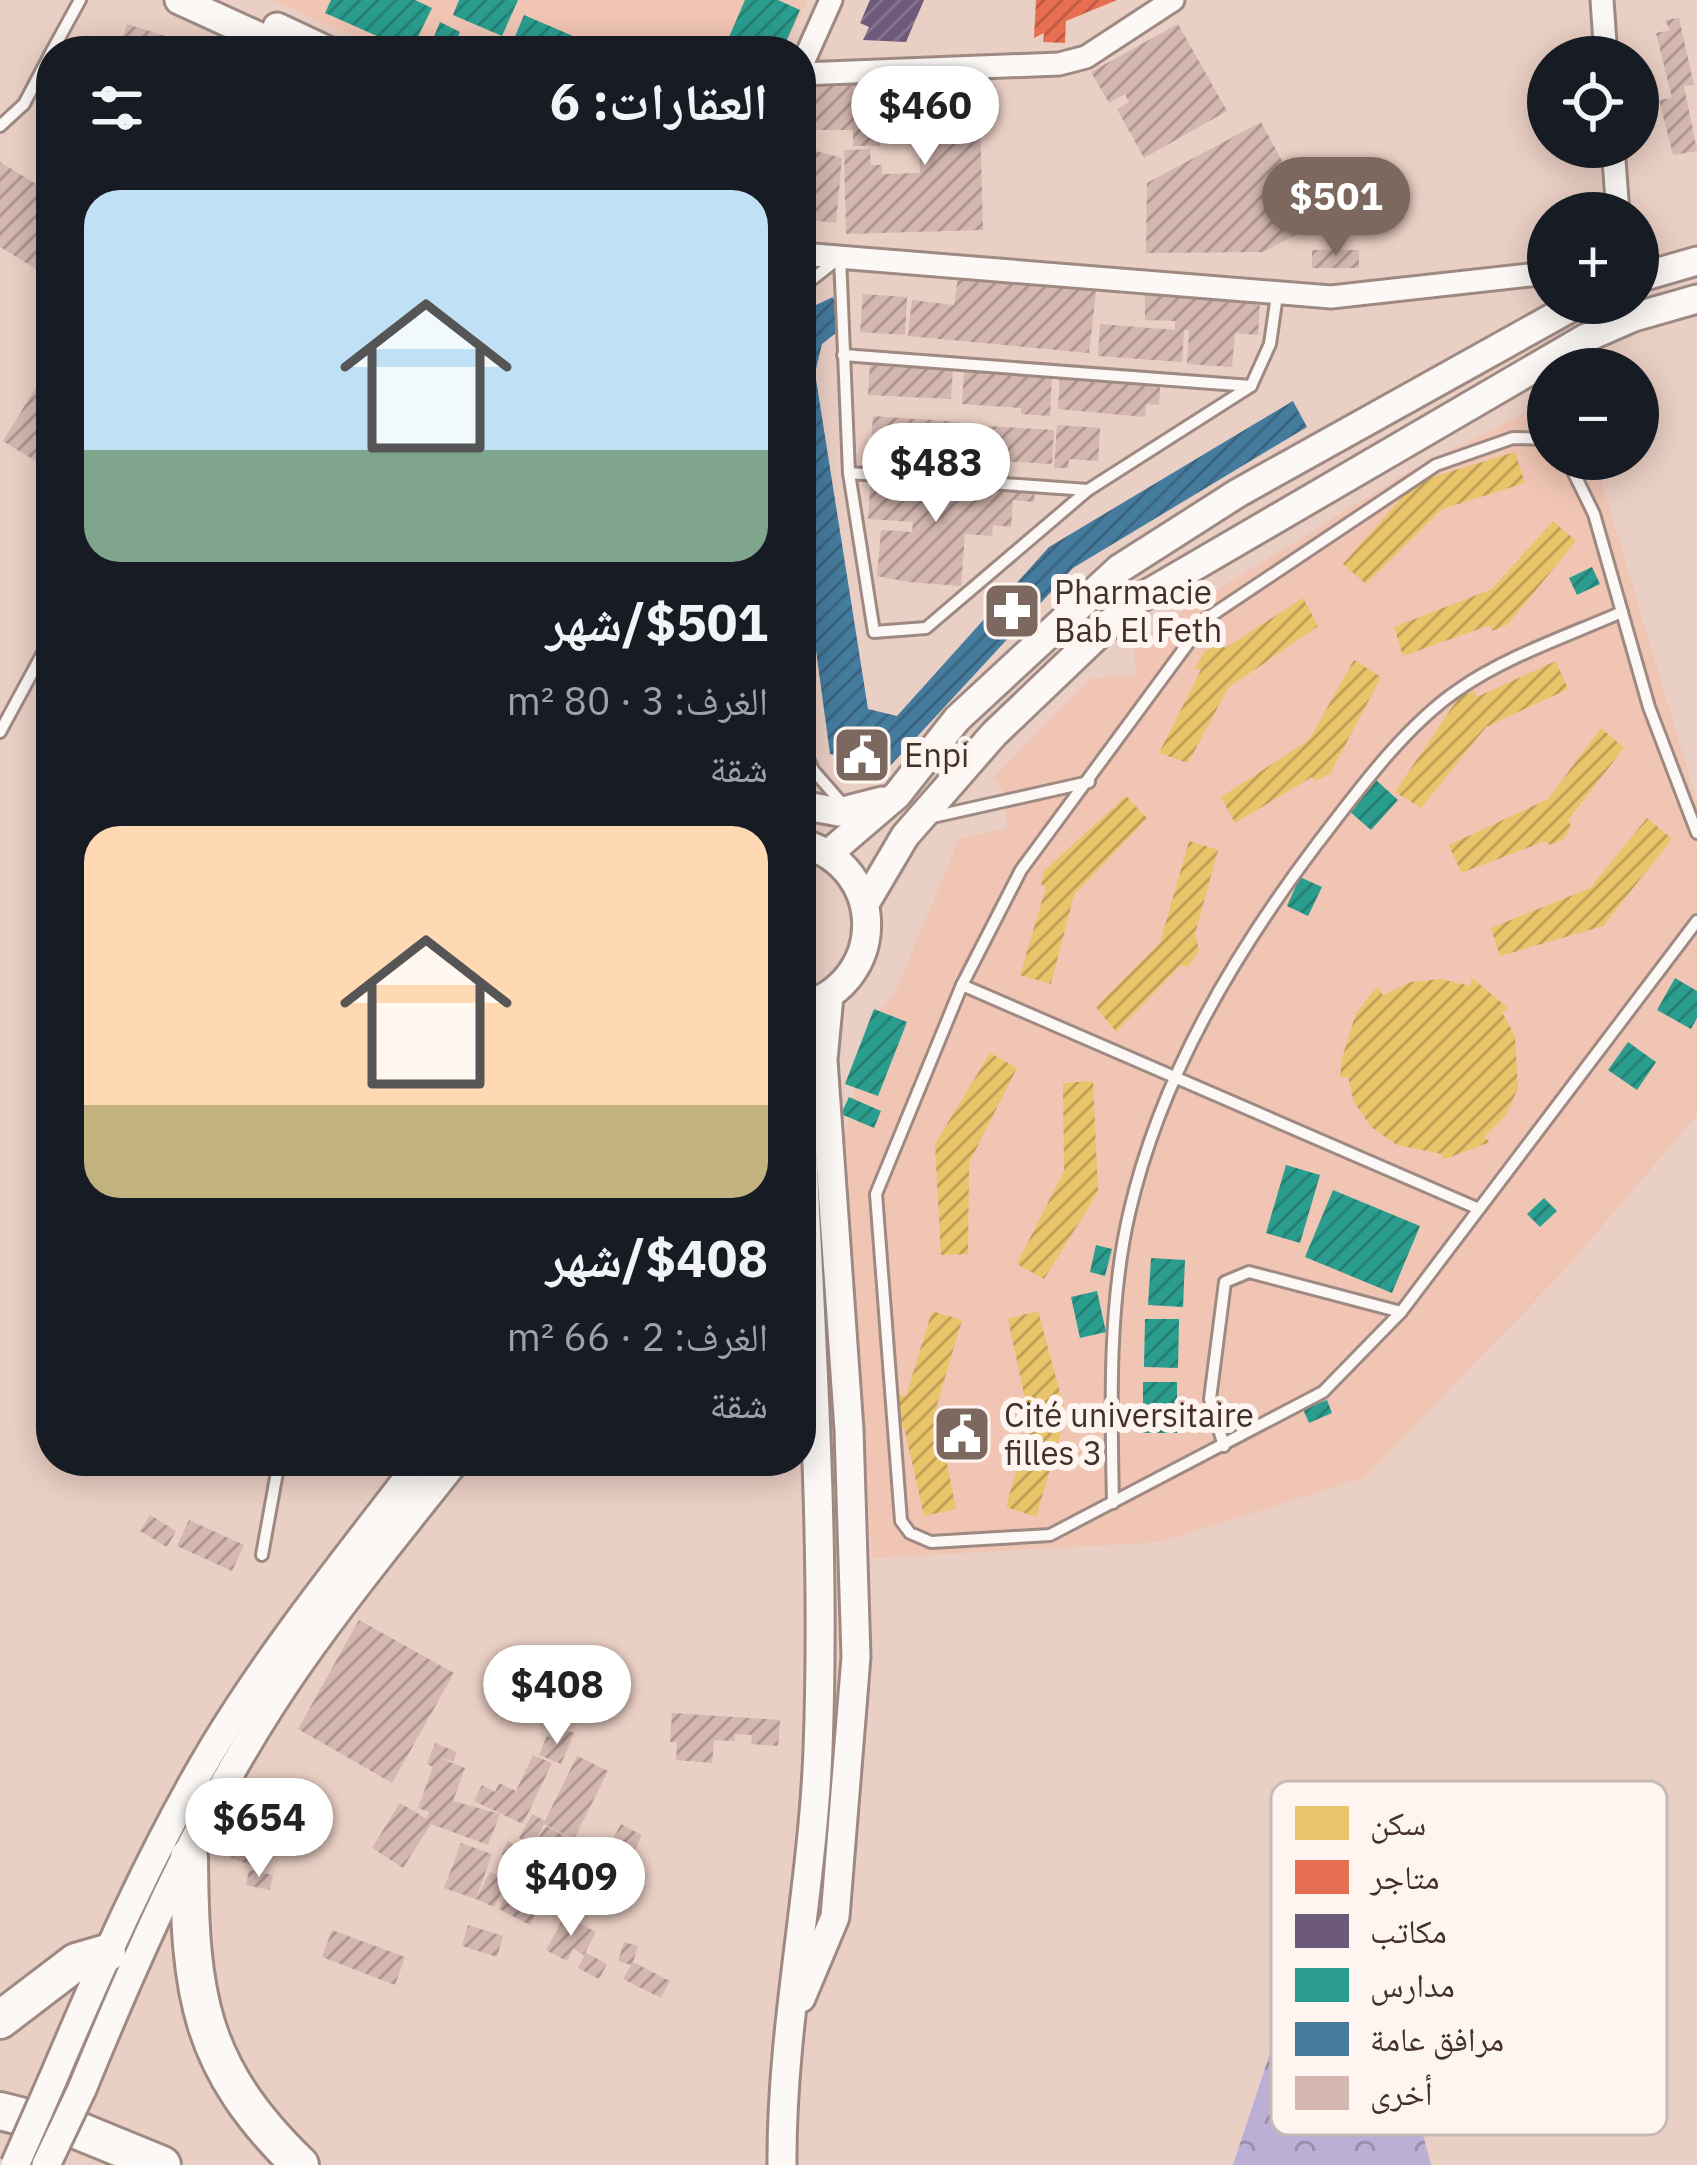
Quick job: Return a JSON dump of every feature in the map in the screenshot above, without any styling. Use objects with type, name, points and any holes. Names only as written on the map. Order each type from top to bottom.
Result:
[{"type":"highway","points":[[189,1857],[190,1941],[200,2006],[220,2068],[252,2118],[300,2165]]},
{"type":"highway","points":[[0,2020],[76,1962],[120,1959]]},
{"type":"highway","points":[[0,2111],[79,2131],[162,2165]]},
{"type":"highway","points":[[0,2156],[32,2165]]},
{"type":"main road","points":[[179,0],[258,36]]},
{"type":"main road","points":[[220,0],[296,36]]},
{"type":"main road","points":[[1659,272],[1697,261]]},
{"type":"main road","points":[[816,1001],[829,996],[863,955],[866,902],[919,820],[1024,704],[1130,604],[1586,338],[1634,316],[1697,299]]},
{"type":"main road","points":[[828,854],[897,795],[957,719],[1119,569],[1238,493],[1541,324]]},
{"type":"main road","points":[[816,807],[849,810],[897,795]]},
{"type":"main road","points":[[816,850],[852,874],[866,902]]},
{"type":"main road","points":[[792,2012],[835,1917],[854,1699],[849,1430],[823,1060],[829,996]]},
{"type":"main road","points":[[46,2165],[82,2089],[120,1959],[214,1747],[251,1688],[411,1476]]},
{"type":"main road","points":[[14,2165],[52,2080],[120,1959],[189,1857],[238,1759],[298,1665],[443,1476]]},
{"type":"main road","points":[[782,2165],[792,2012],[815,1804],[821,1599],[816,1476]]},
{"type":"street","points":[[816,36],[831,0]]},
{"type":"street","points":[[816,70],[1059,64],[1086,57],[1173,0]]},
{"type":"street","points":[[1602,0],[1605,36]]},
{"type":"street","points":[[816,255],[1277,295],[1386,294],[1527,276]]},
{"type":"lane","points":[[60,36],[80,0]]},
{"type":"lane","points":[[0,126],[23,104],[36,80]]},
{"type":"lane","points":[[816,276],[840,257]]},
{"type":"lane","points":[[840,257],[849,473],[874,632],[926,628],[1088,490],[1251,386],[1270,344],[1277,295]]},
{"type":"lane","points":[[843,355],[1251,386]]},
{"type":"lane","points":[[1527,438],[1513,438],[1436,466],[1206,619],[1089,782],[1039,842],[962,985],[876,1194],[896,1508],[910,1533],[932,1542],[1050,1535],[1323,1392],[1401,1312],[1697,921]]},
{"type":"lane","points":[[849,473],[1088,490]]},
{"type":"lane","points":[[1577,480],[1594,514],[1675,782],[1697,832]]},
{"type":"lane","points":[[1113,1504],[1116,1332],[1128,1218],[1140,1172],[1236,956],[1347,805],[1454,693],[1495,668],[1622,612]]},
{"type":"lane","points":[[0,732],[36,666]]},
{"type":"lane","points":[[816,772],[849,810]]},
{"type":"lane","points":[[919,820],[1089,782]]},
{"type":"lane","points":[[962,985],[1479,1209]]},
{"type":"lane","points":[[1224,1446],[1210,1400],[1225,1282],[1249,1273],[1401,1312]]},
{"type":"lane","points":[[262,1555],[276,1476]]},
{"type":"shaded area","points":[[273,0],[806,3],[791,36],[352,36]]},
{"type":"shaded area","points":[[1527,412],[1527,480],[1601,480],[1697,802],[1697,1115],[1562,1273],[1365,1477],[1161,1542],[872,1558],[845,1136],[868,1021],[894,995],[959,839],[1007,828],[1003,791],[993,777],[1091,678],[1136,675],[1134,641],[1413,469]]},
{"type":"green space","points":[[1271,2050],[1271,2135],[1423,2135],[1431,2165],[1233,2165]]},
{"type":"building: سكن","points":[[1515,452],[1525,483],[1442,509],[1366,584],[1343,564],[1404,495],[1399,493],[1431,473],[1433,477]]},
{"type":"building: سكن","points":[[1553,521],[1576,541],[1508,624],[1492,631],[1490,625],[1403,656],[1394,627],[1492,589]]},
{"type":"building: سكن","points":[[1303,598],[1318,626],[1228,688],[1188,763],[1159,753],[1201,670],[1195,668],[1205,651],[1221,643],[1225,648]]},
{"type":"building: سكن","points":[[1354,660],[1381,677],[1330,774],[1314,781],[1312,777],[1235,823],[1221,797],[1309,740]]},
{"type":"building: سكن","points":[[1556,661],[1568,689],[1486,727],[1421,808],[1395,792],[1459,697],[1474,691],[1477,697]]},
{"type":"building: سكن","points":[[1601,728],[1624,748],[1568,820],[1571,826],[1564,839],[1549,845],[1546,841],[1461,873],[1449,845],[1548,799]]},
{"type":"building: سكن","points":[[1126,796],[1147,818],[1074,895],[1051,984],[1020,975],[1046,887],[1041,885],[1044,871]]},
{"type":"building: سكن","points":[[1647,818],[1672,839],[1603,926],[1500,956],[1491,928],[1590,888]]},
{"type":"building: سكن","points":[[1189,841],[1218,850],[1195,934],[1199,950],[1188,967],[1181,965],[1116,1032],[1096,1007],[1160,943]]},
{"type":"building: سكن","points":[[1472,978],[1508,1008],[1502,1012],[1515,1036],[1518,1088],[1506,1115],[1484,1137],[1490,1142],[1443,1160],[1442,1154],[1397,1145],[1371,1127],[1354,1102],[1348,1077],[1340,1077],[1342,1058],[1356,1013],[1377,987],[1383,995],[1411,982],[1441,979],[1470,986]]},
{"type":"building: سكن","points":[[990,1053],[1017,1068],[969,1163],[968,1254],[941,1255],[935,1144]]},
{"type":"building: سكن","points":[[1093,1081],[1098,1192],[1044,1279],[1017,1264],[1064,1171],[1063,1083]]},
{"type":"building: سكن","points":[[932,1311],[962,1320],[936,1408],[956,1509],[924,1516],[904,1427],[899,1427],[895,1411],[900,1395],[906,1396]]},
{"type":"building: سكن","points":[[1038,1311],[1066,1415],[1036,1517],[1006,1507],[1030,1422],[1008,1319]]},
{"type":"building: متاجر","points":[[1036,0],[1117,0],[1066,21],[1065,43],[1043,42],[1044,33],[1034,38]]},
{"type":"building: مكاتب","points":[[870,0],[924,0],[906,42],[863,40],[869,27],[860,23]]},
{"type":"building: مدارس","points":[[331,0],[415,0],[432,8],[418,36],[377,36],[325,13]]},
{"type":"building: مدارس","points":[[459,0],[518,0],[502,36],[453,15]]},
{"type":"building: مدارس","points":[[745,0],[778,0],[800,10],[789,36],[729,36]]},
{"type":"building: مدارس","points":[[524,15],[573,36],[515,36]]},
{"type":"building: مدارس","points":[[440,22],[460,32],[458,36],[434,36]]},
{"type":"building: مدارس","points":[[1592,567],[1600,584],[1577,595],[1569,578]]},
{"type":"building: مدارس","points":[[1376,780],[1398,800],[1371,830],[1349,811]]},
{"type":"building: مدارس","points":[[1300,877],[1322,887],[1308,916],[1287,906]]},
{"type":"building: مدارس","points":[[1675,978],[1697,991],[1697,1018],[1691,1029],[1657,1010]]},
{"type":"building: مدارس","points":[[874,1009],[907,1022],[878,1096],[845,1084]]},
{"type":"building: مدارس","points":[[1628,1042],[1656,1062],[1637,1090],[1608,1070]]},
{"type":"building: مدارس","points":[[849,1097],[881,1111],[874,1128],[841,1114]]},
{"type":"building: مدارس","points":[[1286,1165],[1320,1175],[1300,1243],[1266,1233]]},
{"type":"building: مدارس","points":[[1333,1190],[1420,1226],[1392,1293],[1305,1257]]},
{"type":"building: مدارس","points":[[1544,1198],[1557,1211],[1540,1227],[1527,1214]]},
{"type":"building: مدارس","points":[[1096,1245],[1112,1249],[1105,1276],[1090,1272]]},
{"type":"building: مدارس","points":[[1151,1258],[1185,1260],[1183,1307],[1148,1305]]},
{"type":"building: مدارس","points":[[1097,1291],[1106,1332],[1080,1338],[1071,1297]]},
{"type":"building: مدارس","points":[[1145,1319],[1179,1319],[1178,1368],[1144,1367]]},
{"type":"building: مدارس","points":[[1143,1382],[1177,1382],[1177,1433],[1143,1433]]},
{"type":"building: مدارس","points":[[1327,1400],[1332,1413],[1309,1423],[1303,1409]]},
{"type":"building: مرافق عامة","points":[[833,297],[841,329],[822,344],[816,369],[816,305]]},
{"type":"building: مرافق عامة","points":[[816,379],[868,709],[897,716],[1049,547],[1293,401],[1307,427],[1073,568],[890,766],[830,754],[816,650]]},
{"type":"building: أخرى","points":[[1679,18],[1694,85],[1684,86],[1697,151],[1673,155],[1659,100],[1672,98],[1656,33],[1670,30],[1665,20]]},
{"type":"building: أخرى","points":[[127,24],[166,36],[123,36]]},
{"type":"building: أخرى","points":[[1178,24],[1227,111],[1144,158],[1117,109],[1129,102],[1125,94],[1109,103],[1091,72]]},
{"type":"building: أخرى","points":[[960,66],[960,86],[979,86],[983,230],[846,234],[844,150],[870,149],[871,165],[882,165],[882,174],[920,173],[917,74]]},
{"type":"building: أخرى","points":[[816,81],[881,82],[880,146],[853,146],[853,130],[816,130]]},
{"type":"building: أخرى","points":[[1261,122],[1316,224],[1263,252],[1146,253],[1147,183]]},
{"type":"building: أخرى","points":[[816,151],[842,158],[836,223],[816,221]]},
{"type":"building: أخرى","points":[[0,162],[36,184],[36,269],[0,247]]},
{"type":"building: أخرى","points":[[1312,250],[1359,250],[1359,268],[1312,268]]},
{"type":"building: أخرى","points":[[959,270],[1097,283],[1089,353],[908,336],[912,300],[954,305]]},
{"type":"building: أخرى","points":[[1145,292],[1260,299],[1258,335],[1235,333],[1232,367],[1187,364],[1189,330],[1184,330],[1182,362],[1098,356],[1100,324],[1175,330],[1175,321],[1145,320]]},
{"type":"building: أخرى","points":[[863,294],[907,297],[905,335],[860,332]]},
{"type":"building: أخرى","points":[[870,365],[953,370],[951,399],[868,395]]},
{"type":"building: أخرى","points":[[964,370],[1052,376],[1050,416],[1021,414],[1021,408],[962,404]]},
{"type":"building: أخرى","points":[[1060,376],[1160,385],[1159,405],[1146,404],[1145,417],[1058,409]]},
{"type":"building: أخرى","points":[[36,387],[36,461],[3,441]]},
{"type":"building: أخرى","points":[[873,416],[959,422],[957,457],[870,451]]},
{"type":"building: أخرى","points":[[970,425],[1054,430],[1052,464],[968,459]]},
{"type":"building: أخرى","points":[[1057,425],[1100,428],[1098,461],[1069,459],[1068,468],[1054,468]]},
{"type":"building: أخرى","points":[[871,478],[1035,489],[1034,502],[1013,500],[1011,527],[993,525],[992,536],[965,534],[961,586],[909,582],[877,576],[881,530],[912,532],[913,522],[868,519]]},
{"type":"building: أخرى","points":[[150,1515],[176,1531],[167,1547],[140,1531]]},
{"type":"building: أخرى","points":[[189,1520],[244,1545],[232,1571],[177,1546]]},
{"type":"building: أخرى","points":[[359,1620],[454,1673],[392,1783],[298,1729]]},
{"type":"building: أخرى","points":[[672,1713],[780,1720],[778,1746],[751,1744],[752,1735],[735,1734],[735,1741],[714,1740],[712,1763],[676,1760],[677,1742],[670,1742]]},
{"type":"building: أخرى","points":[[563,1729],[574,1733],[561,1764],[539,1755],[547,1736],[558,1741]]},
{"type":"building: أخرى","points":[[435,1743],[457,1752],[453,1761],[440,1758],[465,1768],[453,1801],[500,1814],[488,1845],[431,1824],[403,1868],[372,1848],[400,1803],[427,1819],[429,1812],[418,1808],[433,1767],[427,1764]]},
{"type":"building: أخرى","points":[[533,1755],[552,1763],[523,1824],[474,1801],[482,1785],[495,1792],[499,1783],[516,1791]]},
{"type":"building: أخرى","points":[[577,1756],[608,1771],[574,1839],[544,1824],[533,1845],[519,1838],[532,1814],[545,1821]]},
{"type":"building: أخرى","points":[[621,1824],[642,1835],[632,1855],[639,1859],[626,1883],[605,1872],[589,1905],[544,1882],[561,1850],[543,1879],[501,1854],[508,1841],[529,1853],[546,1826],[604,1856]]},
{"type":"building: أخرى","points":[[239,1837],[258,1844],[250,1865],[231,1858]]},
{"type":"building: أخرى","points":[[461,1843],[492,1854],[476,1899],[444,1888]]},
{"type":"building: أخرى","points":[[249,1870],[273,1875],[270,1890],[246,1885]]},
{"type":"building: أخرى","points":[[490,1872],[507,1880],[494,1907],[476,1899]]},
{"type":"building: أخرى","points":[[517,1872],[550,1889],[530,1925],[499,1909]]},
{"type":"building: أخرى","points":[[565,1916],[596,1932],[584,1955],[573,1949],[567,1961],[546,1950]]},
{"type":"building: أخرى","points":[[468,1925],[503,1936],[497,1957],[462,1946]]},
{"type":"building: أخرى","points":[[332,1930],[405,1957],[395,1985],[322,1957]]},
{"type":"building: أخرى","points":[[624,1942],[638,1946],[633,1962],[670,1981],[661,1998],[623,1979],[631,1965],[618,1961]]},
{"type":"building: أخرى","points":[[586,1953],[607,1964],[599,1979],[578,1968]]},
{"type":"place","name":"Pharmacie Bab El Feth","points":[[1012,611]]},
{"type":"place","name":"Enpi","points":[[862,755]]},
{"type":"place","name":"Cité universitaire filles 3","points":[[962,1434]]}]
